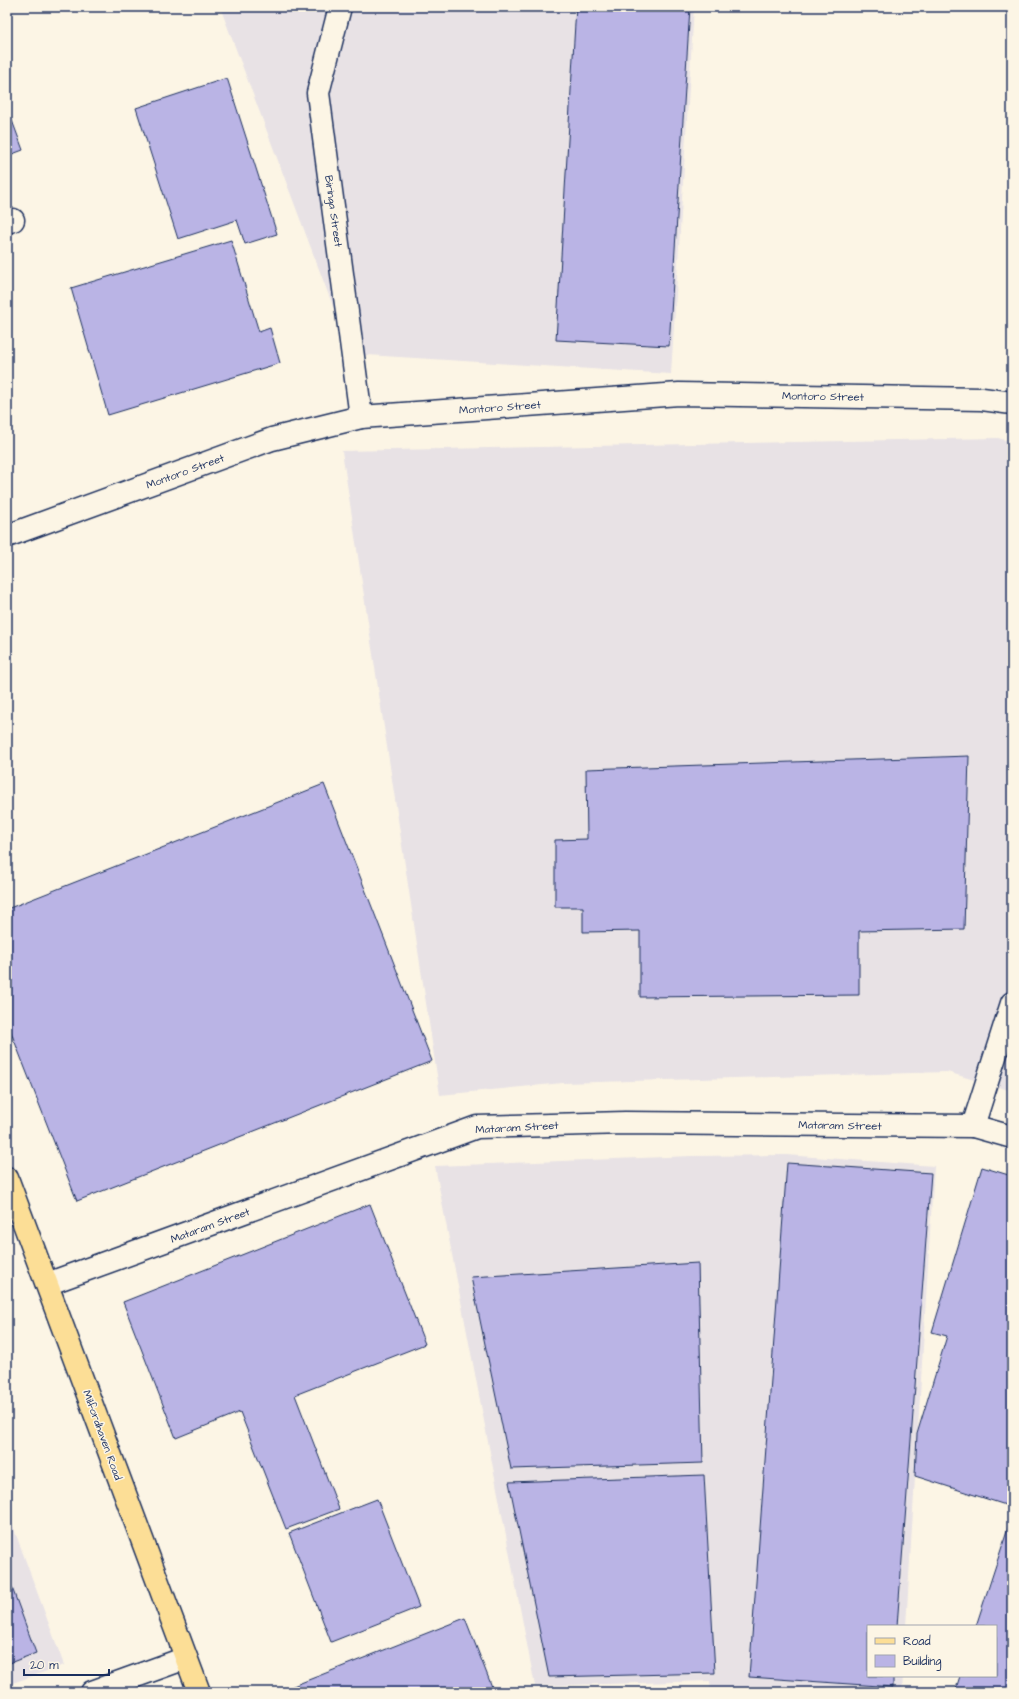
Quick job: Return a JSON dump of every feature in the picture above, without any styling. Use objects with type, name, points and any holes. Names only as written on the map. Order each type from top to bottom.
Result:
[{"type":"main road","name":"Milfordhaven Road","points":[[7,1178],[198,1692]]},
{"type":"street","name":"Biringa Street","points":[[340,7],[318,93],[362,417]]},
{"type":"street","name":"Montoro Street","points":[[7,536],[272,439],[362,417],[679,394],[982,399],[1012,403]]},
{"type":"street","points":[[973,1126],[1012,1003]]},
{"type":"street","name":"Mataram Street","points":[[47,1284],[477,1127],[625,1123],[973,1126],[1012,1137]]},
{"type":"street","points":[[92,1692],[186,1658]]},
{"type":"shaded area","points":[[220,7],[694,7],[671,374],[351,354]]},
{"type":"shaded area","points":[[998,438],[1012,442],[1012,1091],[947,1072],[563,1083],[440,1095],[342,451]]},
{"type":"shaded area","points":[[786,1155],[934,1166],[906,1625],[867,1625],[867,1677],[903,1677],[902,1692],[711,1692],[710,1681],[535,1686],[435,1166],[692,1156]]},
{"type":"shaded area","points":[[7,1510],[64,1665],[7,1685]]},
{"type":"building","points":[[576,7],[690,7],[669,346],[556,340]]},
{"type":"building","points":[[227,78],[277,234],[245,244],[237,220],[178,239],[136,108]]},
{"type":"building","points":[[7,107],[23,150],[7,156]]},
{"type":"building","points":[[231,240],[259,332],[270,328],[280,363],[108,415],[71,288]]},
{"type":"building","points":[[969,756],[964,929],[859,931],[859,995],[640,997],[640,931],[583,932],[583,907],[555,907],[555,840],[587,839],[586,769]]},
{"type":"building","points":[[324,784],[432,1061],[77,1201],[7,1022],[7,909]]},
{"type":"building","points":[[787,1163],[931,1173],[897,1625],[867,1625],[867,1677],[893,1677],[893,1687],[749,1677]]},
{"type":"building","points":[[982,1167],[1012,1176],[1012,1507],[915,1476],[917,1434],[947,1336],[932,1332]]},
{"type":"building","points":[[370,1204],[425,1344],[295,1395],[339,1509],[286,1529],[240,1412],[176,1438],[123,1302]]},
{"type":"building","points":[[698,1263],[703,1463],[511,1469],[471,1277]]},
{"type":"building","points":[[704,1475],[715,1673],[549,1677],[509,1482]]},
{"type":"building","points":[[377,1499],[419,1607],[331,1642],[289,1533]]},
{"type":"building","points":[[1012,1516],[1012,1692],[955,1692],[960,1677],[997,1677],[997,1625],[976,1625]]},
{"type":"building","points":[[7,1574],[36,1653],[7,1664]]},
{"type":"building","points":[[465,1618],[494,1692],[278,1692]]},
{"type":"building","points":[[709,1690],[709,1692],[627,1692]]}]
